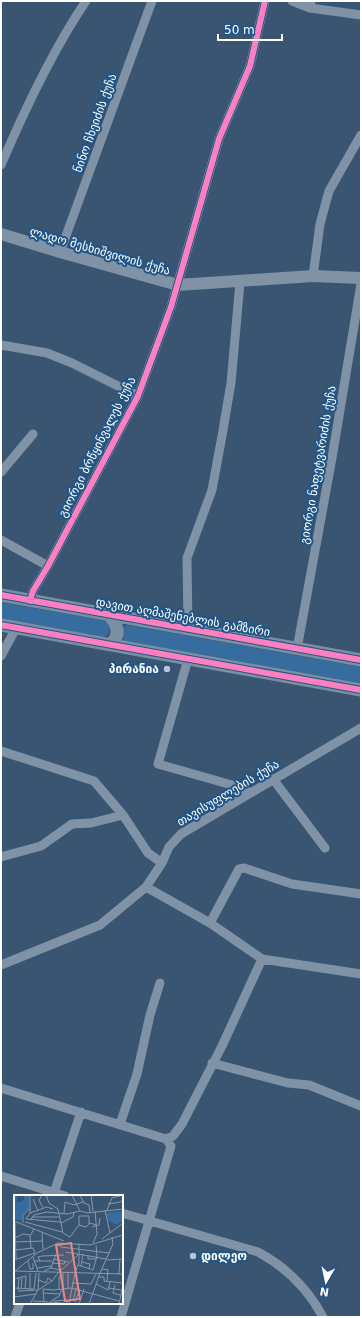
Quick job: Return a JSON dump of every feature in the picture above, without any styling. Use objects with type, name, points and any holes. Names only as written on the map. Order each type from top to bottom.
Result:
[{"type":"main road","name":"დავით აღმაშენებლის გამზირი","points":[[1,595],[361,660]]},
{"type":"main road","points":[[109,615],[117,624],[118,632],[115,640],[110,645]]},
{"type":"main road","points":[[1,625],[361,690]]},
{"type":"street","points":[[1,165],[17,128],[68,28],[86,1]]},
{"type":"street","name":"ნინო ჩხეიძის ქუჩა","points":[[60,252],[115,107],[152,1]]},
{"type":"street","name":"გიორგი ბრწყინვალეს ქუჩა","points":[[30,601],[33,591],[48,566],[138,396],[178,285],[219,139],[250,66],[265,1]]},
{"type":"street","points":[[292,1],[361,15]]},
{"type":"street","points":[[313,276],[320,224],[329,191],[361,135]]},
{"type":"street","name":"ლადო მესხიშვილის ქუჩა","points":[[1,234],[178,285],[313,276],[361,278]]},
{"type":"street","points":[[188,629],[187,558],[212,490],[231,383],[240,282]]},
{"type":"street","name":"გიორგი ნაფეტვარიძის ქუჩა","points":[[297,649],[332,458],[361,284]]},
{"type":"street","points":[[3,348],[47,353],[72,363],[138,396]]},
{"type":"street","points":[[1,472],[33,434]]},
{"type":"street","points":[[1,540],[48,566]]},
{"type":"street","points":[[1,656],[16,628]]},
{"type":"street","points":[[188,659],[158,764],[239,787],[250,793]]},
{"type":"street","name":"თავისუფლების ქუჩა","points":[[1,965],[100,925],[146,887],[162,863],[169,847],[181,834],[273,779],[360,730]]},
{"type":"street","points":[[1,751],[94,781],[123,815],[148,853],[162,863]]},
{"type":"street","points":[[273,779],[325,848]]},
{"type":"street","points":[[1,857],[41,846],[72,824],[91,824],[123,815]]},
{"type":"street","points":[[210,923],[239,869],[244,868],[292,884],[361,894]]},
{"type":"street","points":[[146,887],[210,923],[262,959],[361,974]]},
{"type":"street","points":[[166,1139],[173,1136],[182,1124],[222,1046],[262,959]]},
{"type":"street","points":[[120,1124],[137,1074],[150,1015],[160,983]]},
{"type":"street","points":[[212,1063],[288,1083],[309,1085],[361,1106]]},
{"type":"street","points":[[1,1088],[166,1139],[171,1146],[121,1317]]},
{"type":"street","points":[[1,1176],[54,1194],[81,1112]]},
{"type":"street","points":[[123,1213],[258,1252],[276,1262],[298,1282],[313,1299],[323,1317]]},
{"type":"street","points":[[15,1317],[20,1304]]},
{"type":"shaded area","points":[[1,602],[107,621],[110,629],[107,636],[103,637],[1,619]]},
{"type":"shaded area","points":[[127,625],[361,667],[361,683],[124,641],[121,630]]},
{"type":"cycle path","points":[[30,601],[33,591],[48,566],[138,396],[171,307],[219,139],[250,66],[265,1]]},
{"type":"cycle path","points":[[1,595],[361,660]]},
{"type":"cycle path","points":[[1,625],[361,690]]},
{"type":"place","name":"პირანია","points":[[167,669]]},
{"type":"place","name":"დილეო","points":[[193,1256]]}]
